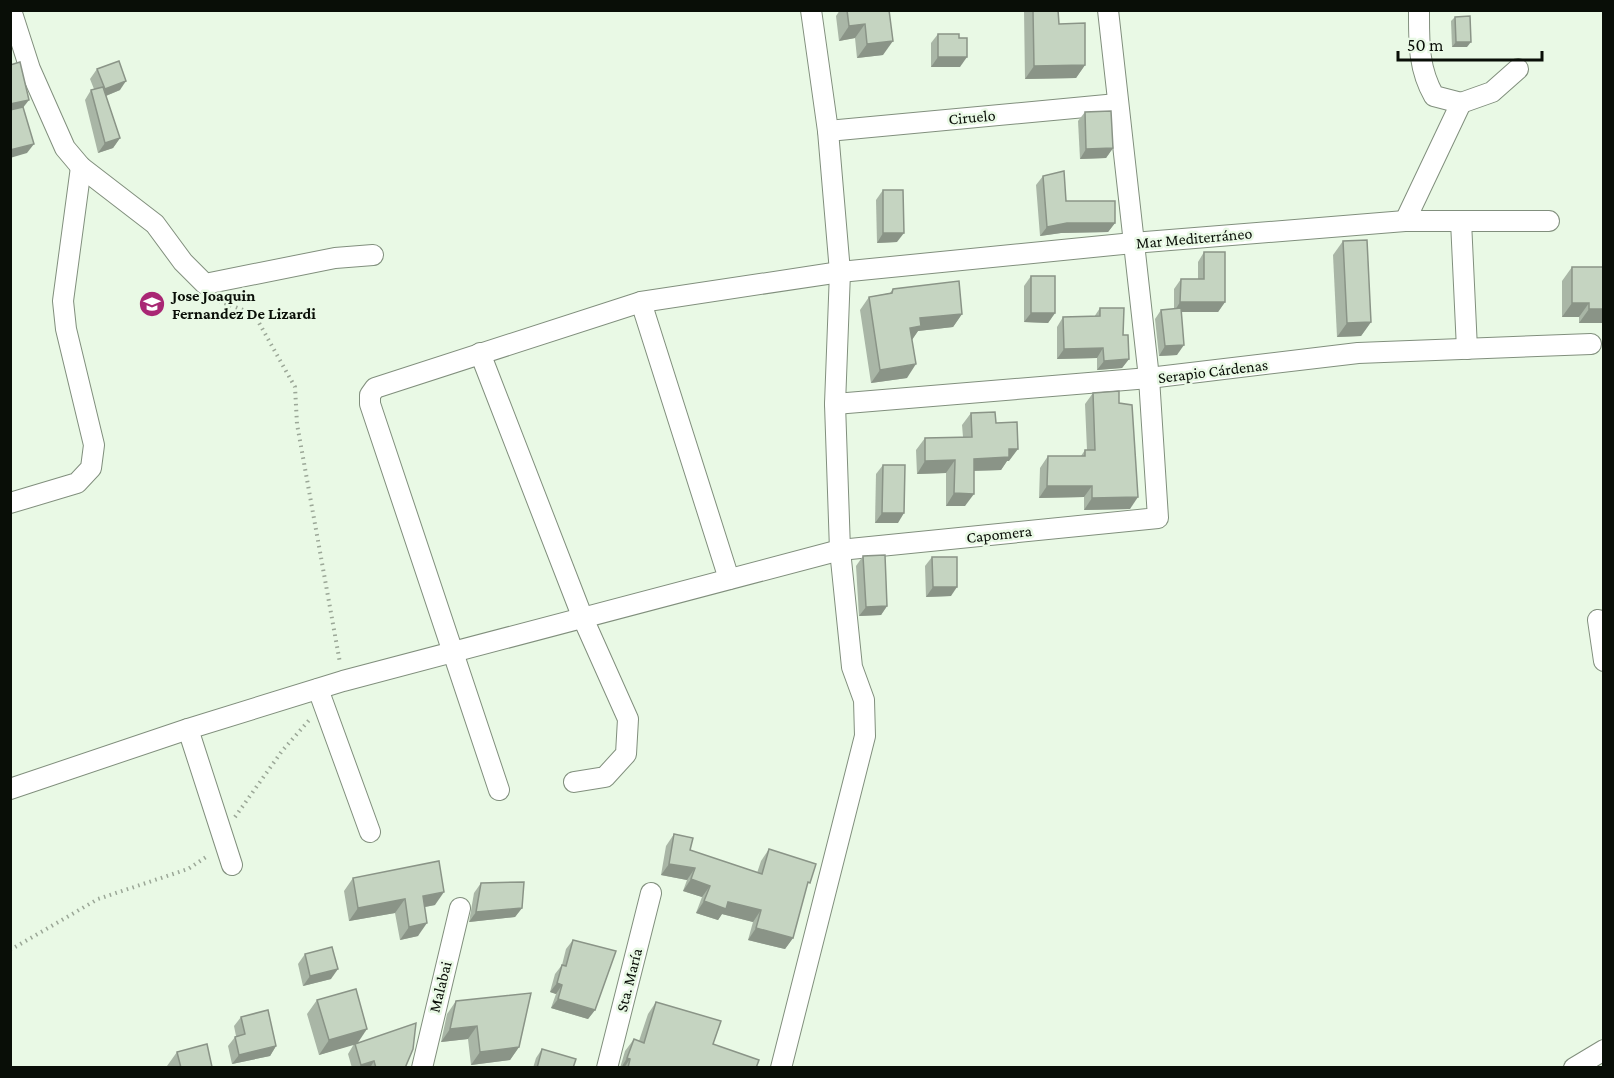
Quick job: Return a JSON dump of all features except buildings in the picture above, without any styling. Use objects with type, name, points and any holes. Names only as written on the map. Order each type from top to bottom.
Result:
[{"type":"street","points":[[10,10],[30,69],[65,148],[81,166],[155,224],[183,262],[205,284],[335,258],[373,255]]},
{"type":"street","points":[[781,1068],[866,736],[864,700],[852,667],[840,550],[835,404],[840,272],[828,131],[811,10]]},
{"type":"street","points":[[1108,10],[1149,378]]},
{"type":"street","points":[[1419,10],[1420,56],[1424,78],[1434,96],[1461,103],[1492,92],[1518,69]]},
{"type":"street","points":[[1405,221],[1461,103]]},
{"type":"street","name":"Ciruelo","points":[[828,131],[1117,104]]},
{"type":"street","points":[[10,503],[76,483],[91,468],[94,446],[66,329],[63,301],[81,166]]},
{"type":"street","name":"Mar Mediterráneo","points":[[452,652],[370,404],[370,395],[375,388],[641,302],[840,272],[1133,243],[1405,221],[1549,221]]},
{"type":"street","points":[[1461,221],[1467,349]]},
{"type":"street","points":[[641,302],[729,579]]},
{"type":"street","name":"Serapio Cárdenas","points":[[835,404],[1149,378],[1358,353],[1591,344]]},
{"type":"street","points":[[480,353],[582,616],[628,719],[626,754],[604,777],[574,782]]},
{"type":"street","name":"Capomera","points":[[10,789],[188,729],[318,689],[582,616],[840,550],[1158,518],[1149,378]]},
{"type":"street","points":[[1598,620],[1604,661]]},
{"type":"street","points":[[452,652],[499,790]]},
{"type":"street","points":[[318,689],[370,832]]},
{"type":"street","points":[[188,729],[232,865]]},
{"type":"street","name":"Sta. María","points":[[607,1068],[651,893]]},
{"type":"street","name":"Malabai","points":[[422,1068],[460,908]]},
{"type":"street","points":[[1574,1068],[1604,1050]]},
{"type":"path","points":[[205,284],[216,300],[254,314],[295,387]]},
{"type":"place","name":"Jose Joaquin Fernandez De Lizardi","points":[[152,304]]}]
